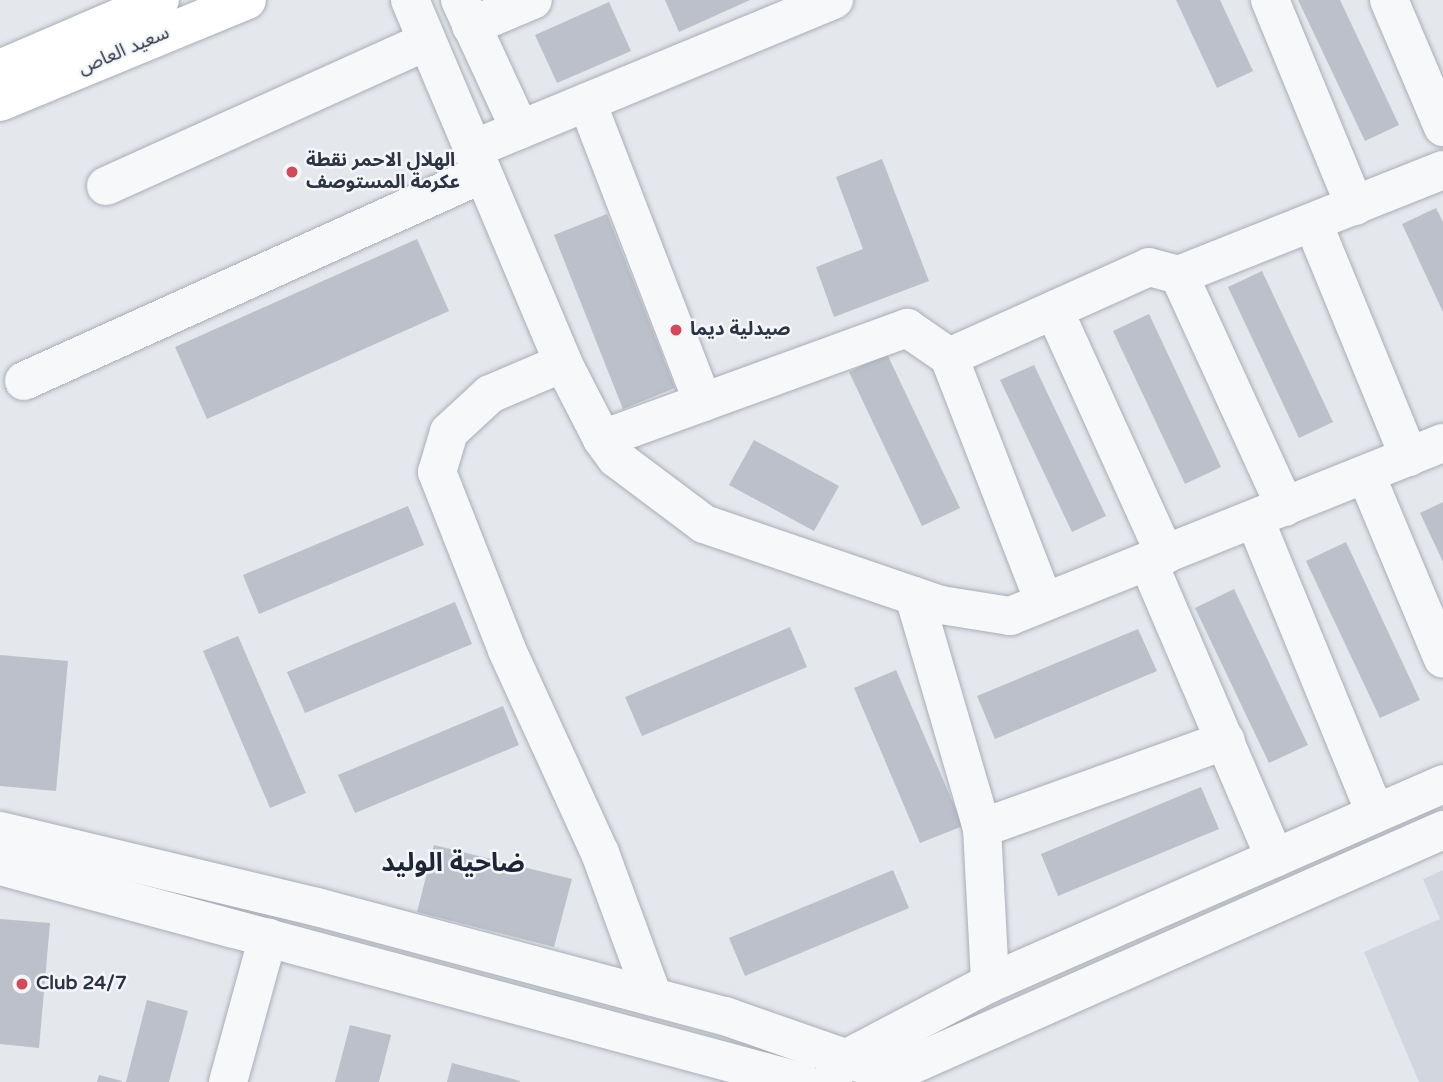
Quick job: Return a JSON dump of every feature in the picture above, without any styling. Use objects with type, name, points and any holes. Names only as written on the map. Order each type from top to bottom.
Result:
[{"type":"main road","points":[[0,69],[160,0]]},
{"type":"main road","name":"سعيد العاص","points":[[0,103],[247,0]]},
{"type":"street","points":[[410,0],[476,162],[563,363],[616,458],[704,524],[941,605],[1010,617],[1426,450],[1313,222]]},
{"type":"street","points":[[520,130],[466,13],[533,0]]},
{"type":"street","points":[[24,381],[476,162],[520,130],[834,0]]},
{"type":"street","points":[[1270,0],[1355,206]]},
{"type":"street","points":[[1389,0],[1443,128]]},
{"type":"street","points":[[106,186],[427,41]]},
{"type":"street","points":[[587,102],[703,402]]},
{"type":"street","points":[[949,357],[1149,267],[1179,275],[1443,170]]},
{"type":"street","points":[[1179,275],[1270,514],[1374,813]]},
{"type":"street","points":[[1054,310],[1157,558],[1226,740],[1276,858]]},
{"type":"street","points":[[603,439],[907,328],[949,357],[1044,602]]},
{"type":"street","points":[[563,363],[490,394],[449,432],[437,472],[508,650],[600,853],[653,997]]},
{"type":"street","points":[[1366,475],[1443,659]]},
{"type":"street","points":[[914,596],[982,828],[990,983]]},
{"type":"street","points":[[982,828],[1226,740]]},
{"type":"street","points":[[840,1070],[990,983],[1443,785]]},
{"type":"street","points":[[0,831],[317,907],[725,1016],[840,1070],[886,1078],[1443,830]]},
{"type":"street","points":[[0,866],[802,1082]]},
{"type":"street","points":[[228,1082],[268,937]]},
{"type":"shaded area","points":[[1443,870],[1443,1082],[1419,1082],[1364,952],[1440,919],[1423,879]]},
{"type":"building","points":[[665,0],[750,0],[679,32]]},
{"type":"building","points":[[1176,0],[1220,0],[1253,71],[1217,88]]},
{"type":"building","points":[[1298,0],[1340,0],[1399,125],[1365,141]]},
{"type":"building","points":[[609,2],[631,51],[557,83],[535,35]]},
{"type":"building","points":[[882,159],[929,281],[834,317],[816,267],[863,249],[836,177]]},
{"type":"building","points":[[1436,208],[1443,222],[1443,312],[1402,224]]},
{"type":"building","points":[[607,214],[675,388],[623,409],[554,235]]},
{"type":"building","points":[[417,239],[449,311],[207,419],[175,347]]},
{"type":"building","points":[[1262,271],[1333,422],[1299,438],[1228,287]]},
{"type":"building","points":[[1149,314],[1221,467],[1185,484],[1113,331]]},
{"type":"building","points":[[887,354],[960,508],[922,526],[849,372]]},
{"type":"building","points":[[1034,365],[1106,516],[1072,532],[1000,380]]},
{"type":"building","points":[[754,440],[839,486],[814,531],[729,485]]},
{"type":"building","points":[[1443,502],[1443,562],[1420,513]]},
{"type":"building","points":[[408,506],[424,545],[259,614],[243,575]]},
{"type":"building","points":[[1346,542],[1420,700],[1380,718],[1306,561]]},
{"type":"building","points":[[1234,589],[1308,745],[1269,763],[1195,608]]},
{"type":"building","points":[[455,602],[472,644],[305,713],[287,672]]},
{"type":"building","points":[[790,627],[807,667],[642,736],[625,697]]},
{"type":"building","points":[[1138,629],[1157,671],[995,739],[977,696]]},
{"type":"building","points":[[238,636],[306,793],[270,808],[203,651]]},
{"type":"building","points":[[0,655],[68,661],[56,791],[0,786]]},
{"type":"building","points":[[896,670],[963,826],[920,843],[854,688]]},
{"type":"building","points":[[503,706],[519,745],[355,813],[338,775]]},
{"type":"building","points":[[1201,787],[1219,829],[1058,896],[1041,854]]},
{"type":"building","points":[[434,845],[572,879],[554,947],[417,912]]},
{"type":"building","points":[[893,870],[909,908],[745,976],[729,938]]},
{"type":"building","name":"Club 24/7","points":[[0,919],[50,923],[39,1048],[0,1044]]},
{"type":"building","points":[[147,1000],[188,1011],[169,1082],[126,1082]]},
{"type":"building","points":[[350,1025],[391,1035],[379,1082],[335,1082]]},
{"type":"building","points":[[452,1063],[520,1081],[520,1082],[447,1082]]},
{"type":"building","points":[[99,1075],[122,1081],[122,1082],[97,1082]]},
{"type":"place","name":"الهلال الاحمر نقطة عكرمة المستوصف","points":[[292,172]]},
{"type":"place","name":"صيدلية ديما","points":[[676,330]]},
{"type":"place","name":"Club 24/7","points":[[22,984]]},
{"type":"district","name":"ضاحية الوليد","points":[[453,863]]}]
